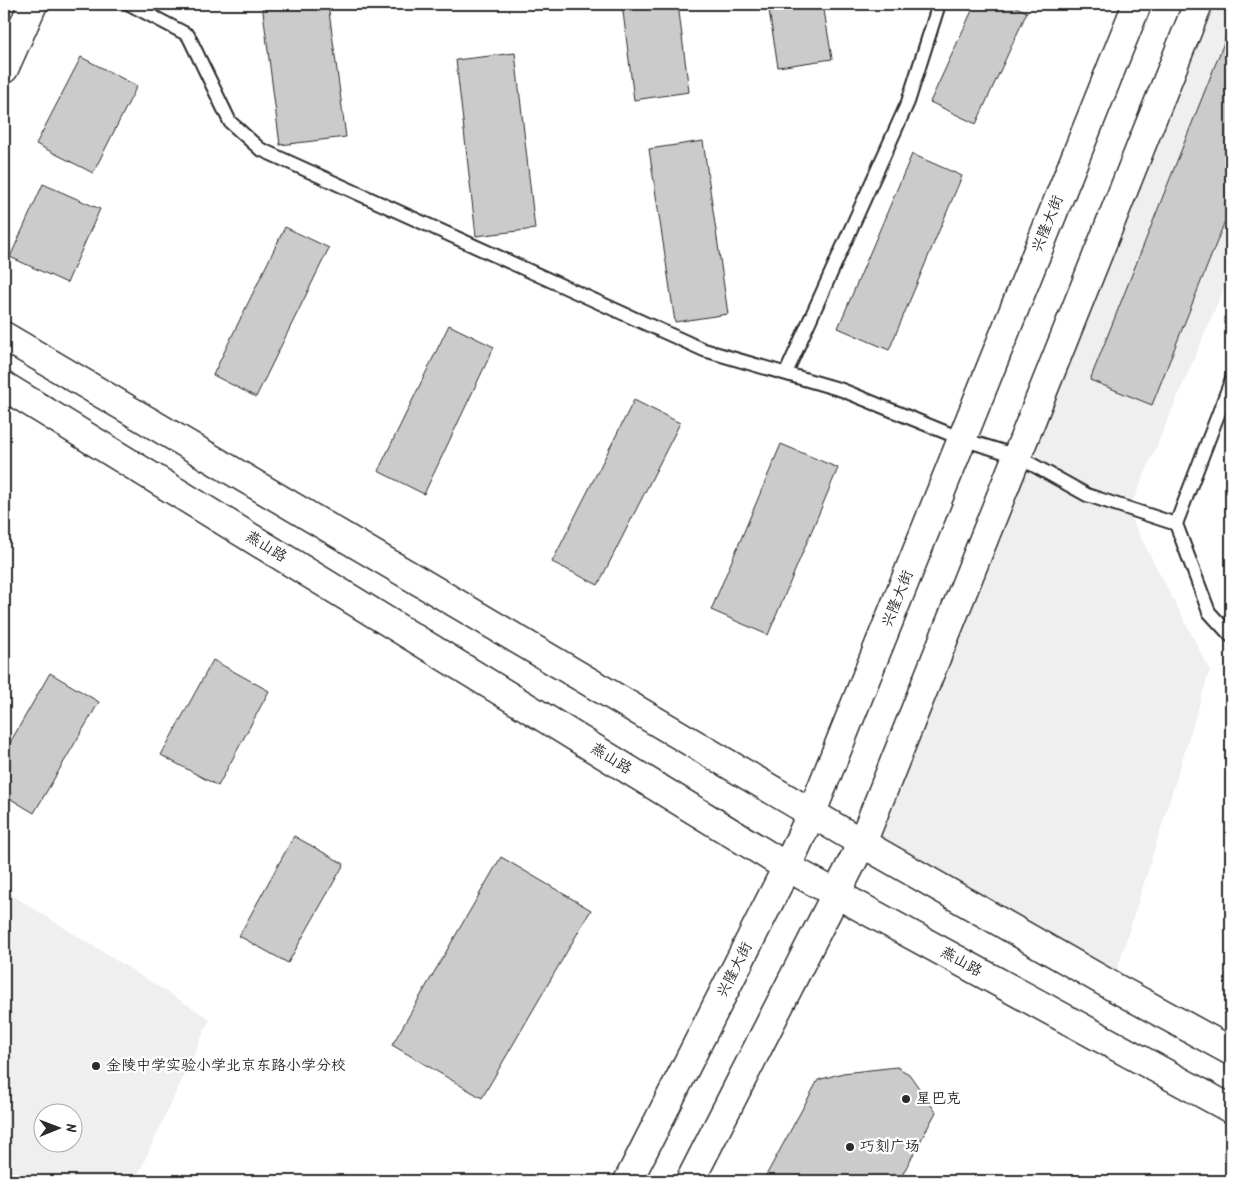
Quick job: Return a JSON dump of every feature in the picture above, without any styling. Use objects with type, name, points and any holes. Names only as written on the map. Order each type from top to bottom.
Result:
[{"type":"street","points":[[4,69],[33,4]]},
{"type":"street","name":"兴隆大街","points":[[628,1181],[787,867],[812,812],[1137,4]]},
{"type":"street","points":[[690,1181],[862,842],[1198,4]]},
{"type":"street","points":[[4,336],[862,842],[1112,986],[1231,1051]]},
{"type":"street","name":"燕山路","points":[[4,386],[787,867],[1231,1109]]},
{"type":"lane","points":[[129,4],[188,35],[230,122],[260,149],[704,350],[842,390],[962,439],[1017,456],[1087,495],[1176,524]]},
{"type":"lane","points":[[786,373],[908,102],[939,4]]},
{"type":"lane","points":[[1231,381],[1176,524],[1209,612],[1231,636]]},
{"type":"shaded area","points":[[1199,4],[1231,4],[1231,272],[1128,513],[1210,670],[1112,986],[862,843]]},
{"type":"shaded area","name":"金陵中学实验小学北京东路小学分校","points":[[4,890],[210,1019],[135,1181],[4,1181]]},
{"type":"building","points":[[262,4],[328,4],[346,137],[280,145]]},
{"type":"building","points":[[622,4],[678,4],[689,92],[634,100]]},
{"type":"building","points":[[768,4],[823,4],[832,59],[778,67]]},
{"type":"building","points":[[975,4],[1009,4],[1027,12],[976,124],[930,102]]},
{"type":"building","points":[[1231,25],[1231,206],[1152,405],[1090,380]]},
{"type":"building","points":[[515,53],[535,229],[476,236],[456,60]]},
{"type":"building","points":[[81,57],[137,86],[93,173],[36,144]]},
{"type":"building","points":[[703,141],[728,314],[675,322],[649,149]]},
{"type":"building","points":[[912,154],[962,176],[889,350],[838,328]]},
{"type":"building","points":[[43,184],[100,209],[67,283],[10,257]]},
{"type":"building","points":[[285,227],[329,248],[256,397],[213,375]]},
{"type":"building","points":[[449,325],[494,347],[424,494],[378,471]]},
{"type":"building","points":[[634,400],[680,423],[598,585],[552,562]]},
{"type":"building","points":[[781,444],[838,468],[768,635],[711,610]]},
{"type":"building","points":[[213,660],[269,691],[218,786],[161,755]]},
{"type":"building","points":[[50,673],[99,702],[34,813],[4,795],[4,753]]},
{"type":"building","points":[[294,836],[344,864],[288,963],[239,936]]},
{"type":"building","points":[[501,857],[591,910],[482,1098],[392,1045]]},
{"type":"building","name":"巧刻广场","points":[[897,1067],[909,1074],[936,1112],[899,1181],[763,1181],[818,1080],[843,1073]]},
{"type":"place","name":"金陵中学实验小学北京东路小学分校","points":[[96,1066]]},
{"type":"place","name":"星巴克","points":[[906,1099]]},
{"type":"place","name":"巧刻广场","points":[[850,1147]]}]
